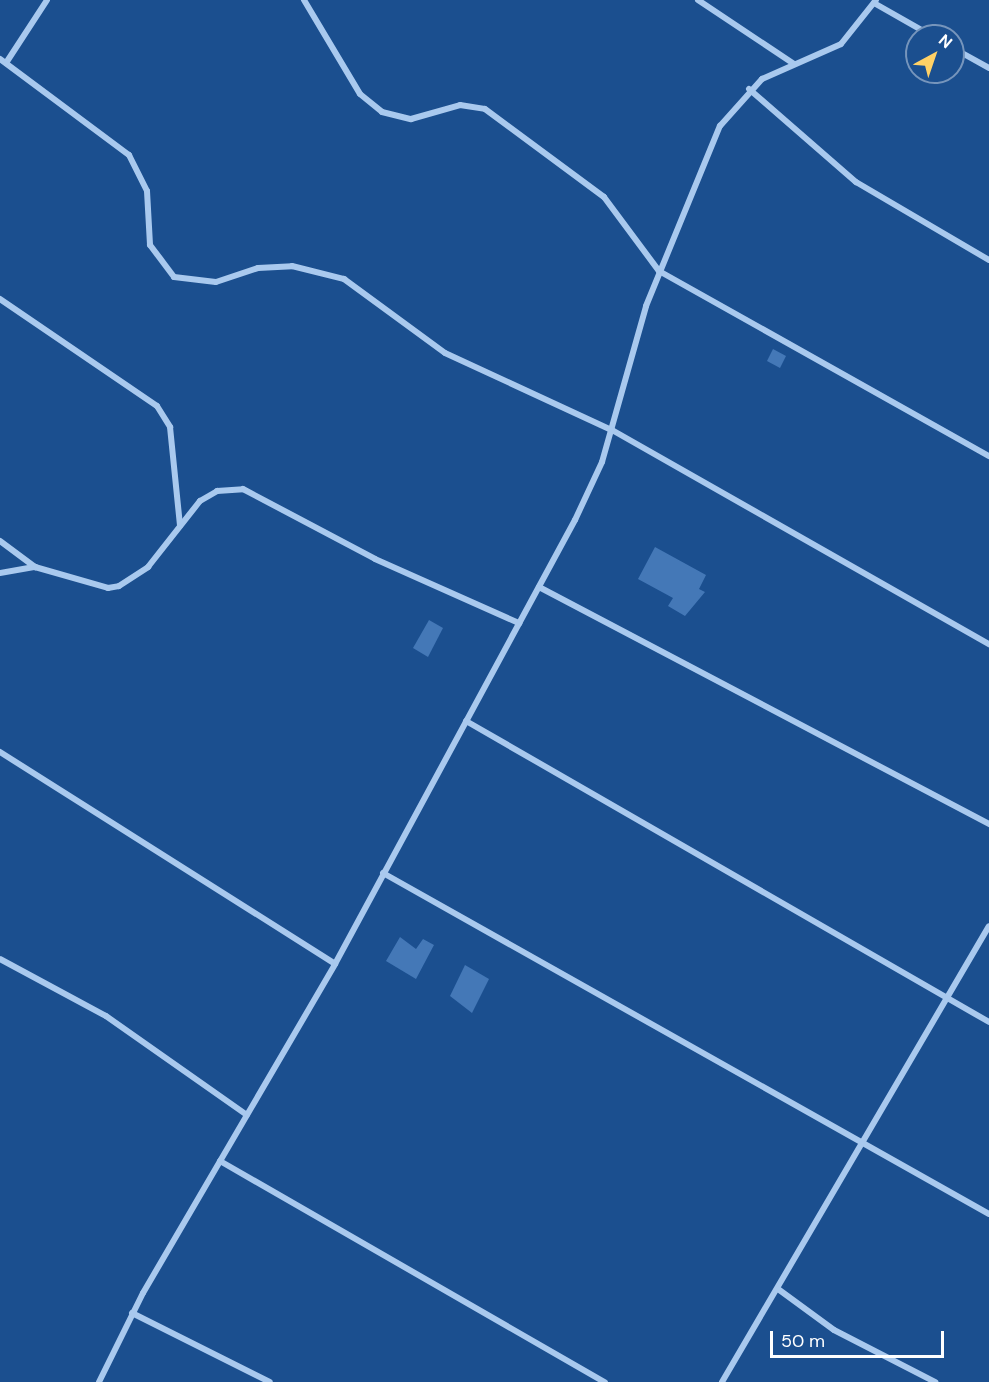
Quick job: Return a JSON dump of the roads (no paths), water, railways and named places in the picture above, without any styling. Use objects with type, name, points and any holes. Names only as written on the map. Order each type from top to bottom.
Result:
[{"type":"street","points":[[47,0],[3,61],[137,165],[150,204],[150,245],[174,277],[216,282],[284,266],[326,272],[361,288],[421,337],[476,370],[612,430],[989,644]]},
{"type":"street","points":[[304,0],[370,103],[411,119],[460,105],[485,109],[604,197],[659,271],[989,456]]},
{"type":"street","points":[[698,0],[794,64]]},
{"type":"street","points":[[99,1382],[132,1313],[335,964],[539,587],[602,462],[659,271],[720,126],[748,89],[794,64],[841,44],[875,2],[912,24]]},
{"type":"street","points":[[965,55],[989,68]]},
{"type":"street","points":[[748,89],[856,182],[989,260]]},
{"type":"street","points":[[0,299],[157,406],[170,427],[180,525]]},
{"type":"street","points":[[0,541],[35,567],[108,588],[119,586],[148,567],[180,525],[208,495],[243,489],[375,559],[519,624]]},
{"type":"street","points":[[0,573],[35,567]]},
{"type":"street","points":[[539,587],[989,824]]},
{"type":"street","points":[[466,720],[989,1022]]},
{"type":"street","points":[[0,752],[335,964]]},
{"type":"street","points":[[383,873],[860,1146],[989,1214]]},
{"type":"street","points":[[722,1382],[989,926]]},
{"type":"street","points":[[0,959],[135,1035],[247,1115]]},
{"type":"street","points":[[220,1161],[605,1382]]},
{"type":"street","points":[[778,1289],[870,1351],[935,1382]]},
{"type":"street","points":[[132,1313],[270,1382]]}]
